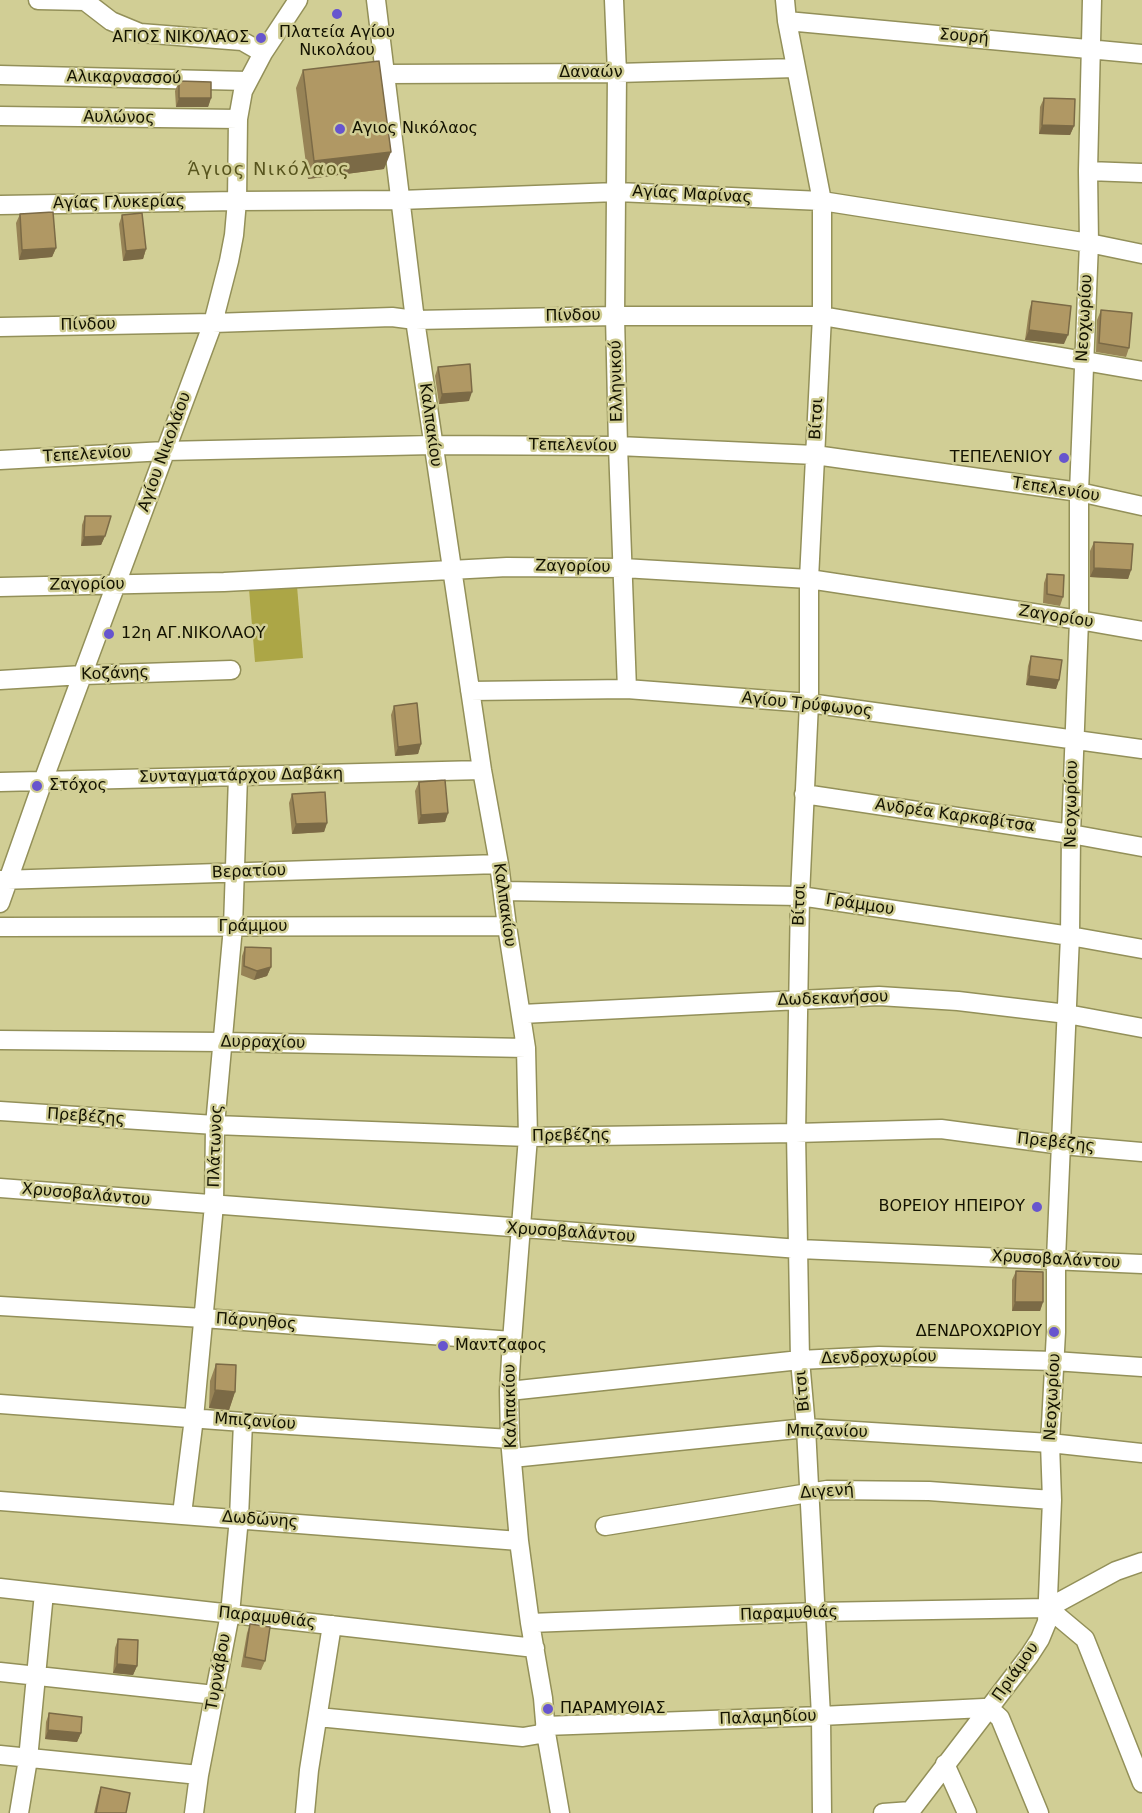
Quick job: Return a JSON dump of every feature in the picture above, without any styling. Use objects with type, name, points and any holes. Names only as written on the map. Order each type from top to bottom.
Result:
[{"type":"street","points":[[38,0],[85,1],[111,21],[140,33],[242,41],[263,53]]},
{"type":"street","name":"Αγίου Νικολάου","points":[[0,903],[4,879],[43,781],[213,323],[229,261],[237,201],[238,119],[243,91],[263,53],[298,0]]},
{"type":"street","name":"Καλπακίου","points":[[376,0],[414,320],[526,1048],[528,1137],[509,1391],[510,1439],[519,1541],[560,1813]]},
{"type":"street","name":"Ελληνικού","points":[[614,0],[617,74],[615,316],[627,689]]},
{"type":"street","name":"Βίτσι","points":[[785,0],[787,21],[822,201],[822,316],[809,579],[809,703],[800,896],[796,1133],[800,1360],[816,1612],[821,1716],[822,1813]]},
{"type":"street","name":"Νεοχωρίου","points":[[1048,1608],[1052,1500],[1050,1443],[1070,936],[1071,834],[1079,620],[1079,492],[1089,243],[1088,171],[1092,0]]},
{"type":"street","name":"Σουρή","points":[[787,21],[1142,54]]},
{"type":"street","name":"Δαναών","points":[[385,74],[617,74],[796,68]]},
{"type":"street","name":"Αλικαρνασσού","points":[[0,75],[247,81]]},
{"type":"street","name":"Αυλώνος","points":[[0,116],[238,119]]},
{"type":"street","points":[[1088,171],[1142,173]]},
{"type":"street","name":"Αγίας Μαρίνας","points":[[237,201],[400,200],[617,192],[822,201],[1089,243],[1142,254]]},
{"type":"street","name":"Αγίας Γλυκερίας","points":[[0,205],[237,201]]},
{"type":"street","name":"Πίνδου","points":[[0,327],[392,317],[414,320],[615,316],[822,316],[1142,371]]},
{"type":"street","name":"Τεπελενίου","points":[[0,460],[165,451],[433,445],[618,446],[815,455],[1079,492],[1142,506]]},
{"type":"street","name":"Ζαγορίου","points":[[0,587],[224,582],[507,567],[623,568],[809,579],[1142,631]]},
{"type":"street","name":"Κοζάνης","points":[[0,680],[231,670]]},
{"type":"street","name":"Αγίου Τρύφωνος","points":[[470,691],[627,689],[809,703],[1142,749]]},
{"type":"street","name":"Συνταγματάρχου Δαβάκη","points":[[0,782],[482,770]]},
{"type":"street","name":"Πλάτωνος","points":[[182,1514],[194,1418],[214,1205],[215,1125],[233,927],[238,776]]},
{"type":"street","name":"Ανδρέα Καρκαβίτσα","points":[[804,794],[1071,834],[1142,847]]},
{"type":"street","name":"Βερατίου","points":[[4,879],[499,864]]},
{"type":"street","name":"Γράμμου","points":[[503,891],[800,896],[1070,936],[1142,949]]},
{"type":"street","name":"Γράμμου","points":[[0,927],[507,926]]},
{"type":"street","name":"Δωδεκανήσου","points":[[522,1014],[879,996],[932,998],[1067,1014],[1142,1028]]},
{"type":"street","name":"Δυρραχίου","points":[[0,1040],[526,1048]]},
{"type":"street","name":"Πρεβέζης","points":[[0,1111],[215,1125],[528,1137],[941,1129],[1062,1145],[1142,1152]]},
{"type":"street","name":"Χρυσοβαλάντου","points":[[0,1188],[799,1249],[1142,1264]]},
{"type":"street","name":"Πάρνηθος","points":[[0,1306],[203,1318],[512,1341]]},
{"type":"street","name":"Δενδροχωρίου","points":[[509,1391],[800,1360],[879,1356],[1142,1366]]},
{"type":"street","name":"Μπιζανίου","points":[[0,1404],[510,1439]]},
{"type":"street","name":"Τυρνάβου","points":[[194,1813],[230,1614],[239,1518],[243,1422]]},
{"type":"street","name":"Μπιζανίου","points":[[512,1458],[806,1428],[1050,1443],[1142,1453]]},
{"type":"street","name":"Διγενή","points":[[605,1526],[827,1490],[929,1491],[1052,1500]]},
{"type":"street","name":"Δωδώνης","points":[[0,1501],[519,1541]]},
{"type":"street","points":[[1142,1562],[1116,1571],[1048,1608],[1085,1640],[1142,1783]]},
{"type":"street","name":"Παραμυθιάς","points":[[0,1588],[535,1648]]},
{"type":"street","points":[[19,1813],[28,1759],[44,1593]]},
{"type":"street","name":"Παραμυθιάς","points":[[530,1623],[816,1612],[1048,1608]]},
{"type":"street","name":"Πριάμου","points":[[910,1812],[1029,1656],[1047,1622],[1048,1608]]},
{"type":"street","points":[[305,1813],[309,1770],[332,1625]]},
{"type":"street","points":[[0,1672],[215,1695]]},
{"type":"street","name":"Παλαμηδίου","points":[[318,1717],[523,1737],[546,1729],[984,1708],[990,1710]]},
{"type":"street","points":[[990,1710],[1000,1718],[1039,1813]]},
{"type":"street","points":[[0,1755],[200,1775]]},
{"type":"street","points":[[945,1764],[967,1813]]},
{"type":"street","points":[[883,1813],[910,1812]]},
{"type":"shaded area","points":[[297,586],[303,658],[255,662],[249,589]]},
{"type":"building","name":"Αγιος Νικόλαος","points":[[379,61],[391,152],[314,161],[303,70]]},
{"type":"building","points":[[179,81],[211,82],[211,98],[179,98]]},
{"type":"building","points":[[1044,98],[1075,99],[1074,126],[1042,125]]},
{"type":"building","points":[[53,212],[56,248],[22,250],[20,214]]},
{"type":"building","points":[[142,213],[146,249],[126,251],[122,215]]},
{"type":"building","points":[[1032,301],[1071,306],[1068,335],[1029,330]]},
{"type":"building","points":[[1101,310],[1132,313],[1129,348],[1099,343]]},
{"type":"building","points":[[470,364],[472,392],[442,394],[438,367]]},
{"type":"building","points":[[85,516],[111,516],[105,536],[84,537]]},
{"type":"building","points":[[1094,542],[1133,544],[1131,570],[1094,568]]},
{"type":"building","points":[[1047,574],[1064,575],[1063,597],[1047,594]]},
{"type":"building","points":[[1031,656],[1062,660],[1059,680],[1029,676]]},
{"type":"building","points":[[417,703],[421,744],[398,747],[394,706]]},
{"type":"building","points":[[445,780],[448,813],[421,815],[419,782]]},
{"type":"building","points":[[325,792],[327,823],[296,824],[292,794]]},
{"type":"building","points":[[245,947],[271,948],[271,967],[257,971],[244,966]]},
{"type":"building","points":[[1016,1271],[1043,1272],[1043,1302],[1015,1302]]},
{"type":"building","points":[[216,1364],[236,1365],[235,1392],[215,1390]]},
{"type":"building","points":[[250,1624],[270,1627],[265,1661],[245,1657]]},
{"type":"building","points":[[118,1639],[138,1640],[137,1666],[117,1664]]},
{"type":"building","points":[[49,1713],[82,1717],[81,1733],[48,1730]]},
{"type":"building","points":[[101,1787],[130,1793],[126,1813],[96,1813]]},
{"type":"place","name":"Πλατεία Αγίου Νικολάου","points":[[337,14]]},
{"type":"place","name":"ΑΓΙΟΣ ΝΙΚΟΛΑΟΣ","points":[[261,38]]},
{"type":"place","name":"Αγιος Νικόλαος","points":[[340,129]]},
{"type":"place","name":"ΤΕΠΕΛΕΝΙΟΥ","points":[[1064,458]]},
{"type":"place","name":"12η ΑΓ.ΝΙΚΟΛΑΟΥ","points":[[109,634]]},
{"type":"place","name":"Στόχος","points":[[37,786]]},
{"type":"place","name":"ΒΟΡΕΙΟΥ ΗΠΕΙΡΟΥ","points":[[1037,1207]]},
{"type":"place","name":"ΔΕΝΔΡΟΧΩΡΙΟΥ","points":[[1054,1332]]},
{"type":"place","name":"Μαντζαφος","points":[[443,1346]]},
{"type":"place","name":"ΠΑΡΑΜΥΘΙΑΣ","points":[[548,1709]]},
{"type":"district","name":"Άγιος Νικόλαος","points":[[269,170]]}]
